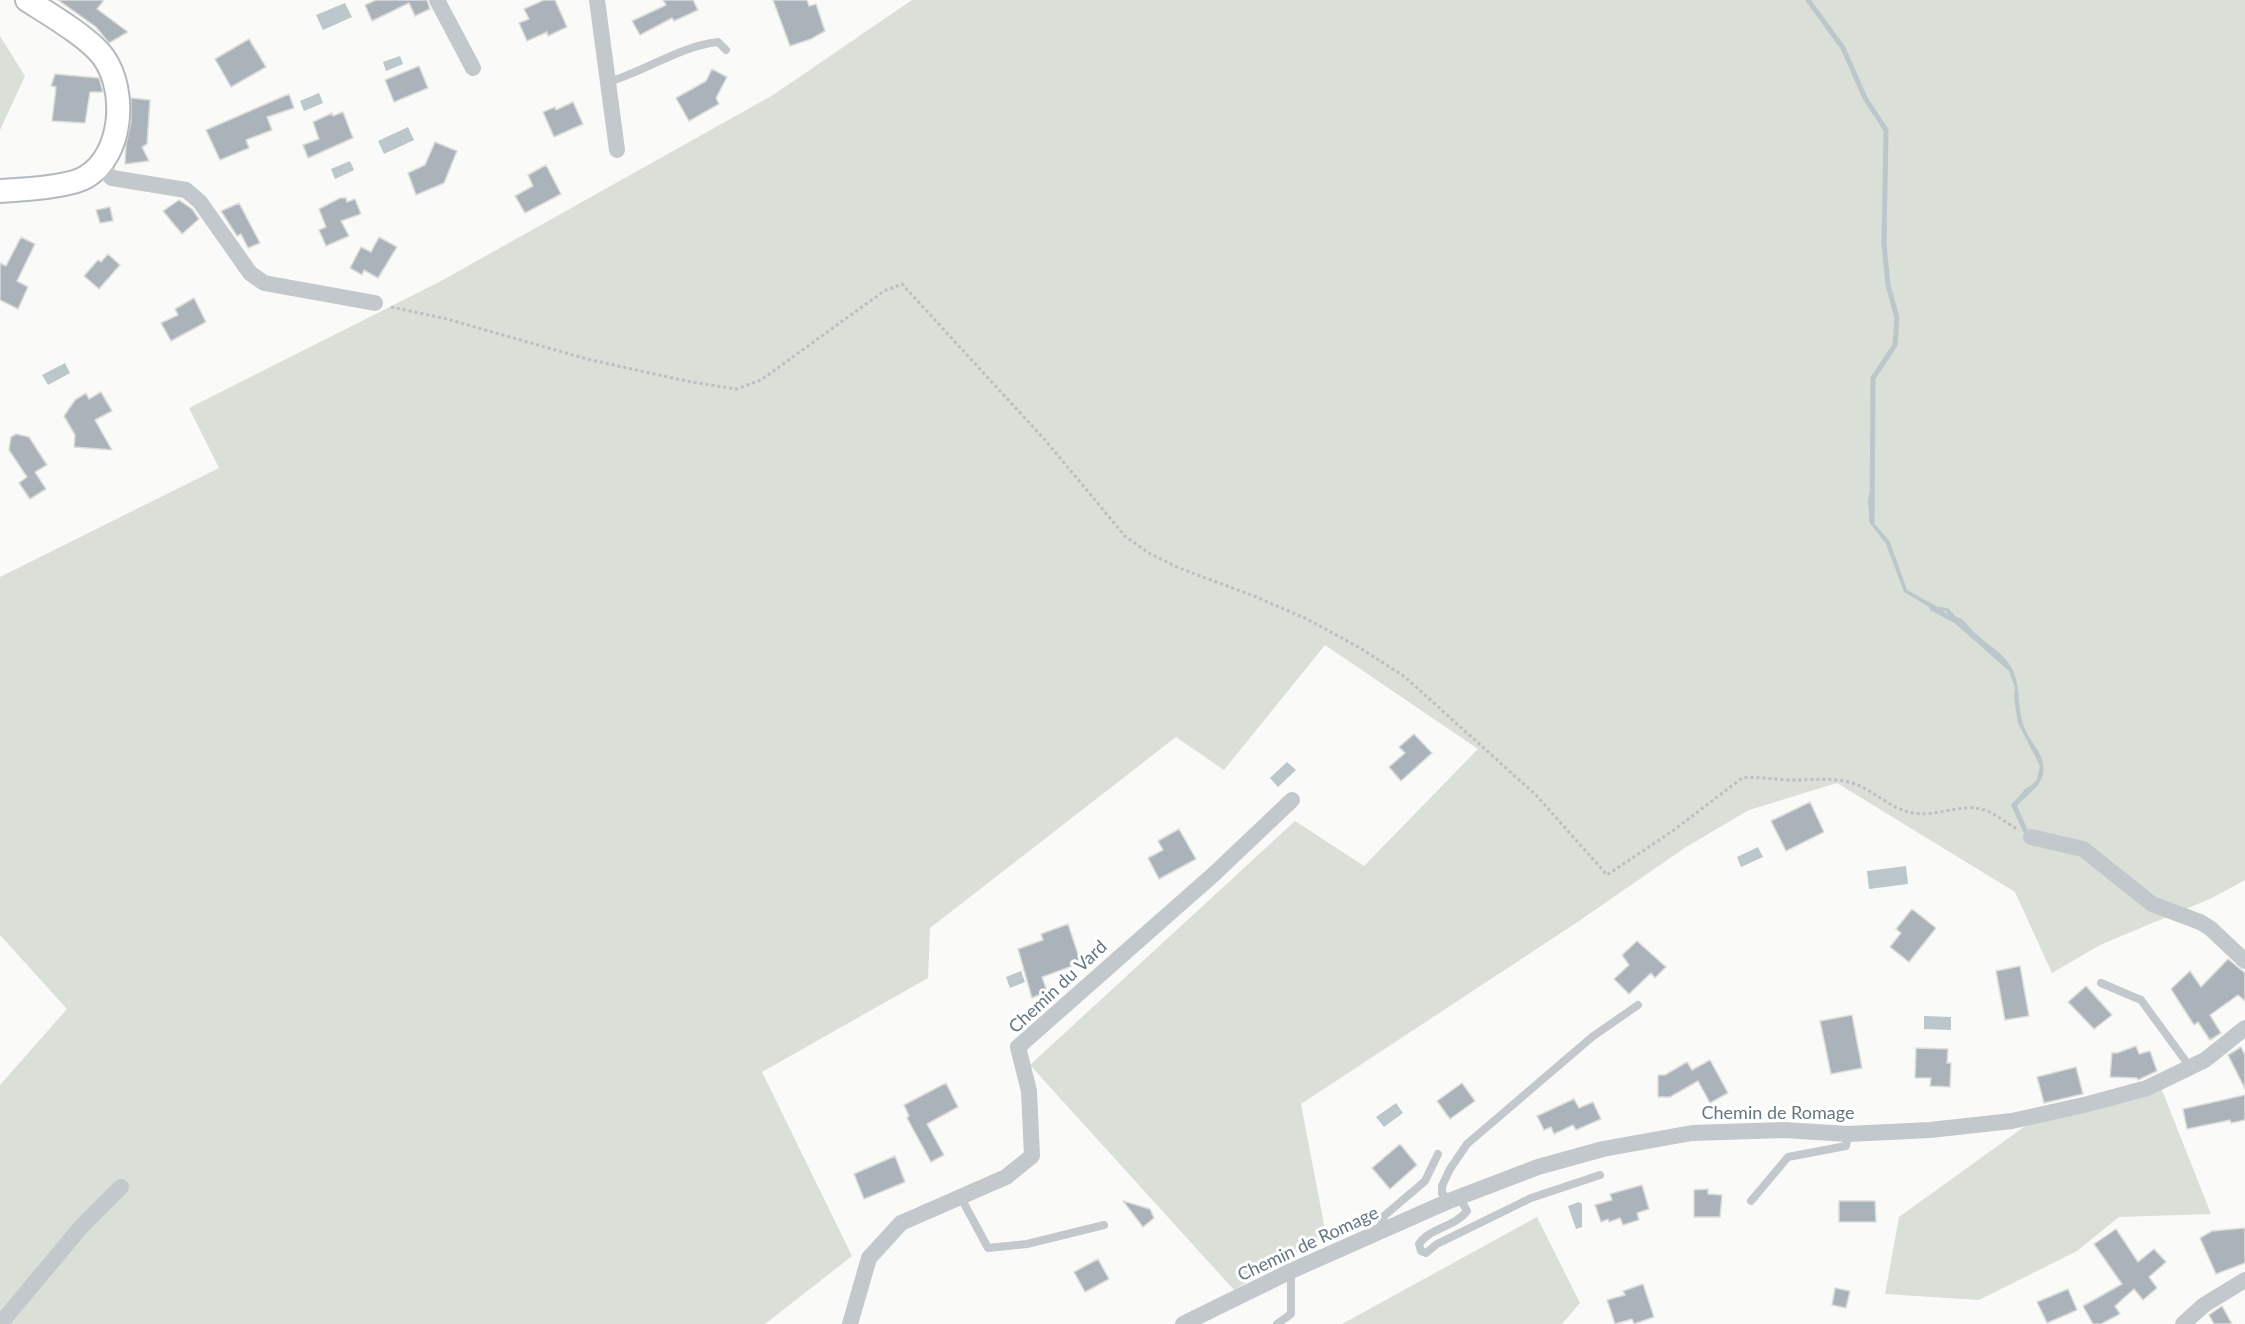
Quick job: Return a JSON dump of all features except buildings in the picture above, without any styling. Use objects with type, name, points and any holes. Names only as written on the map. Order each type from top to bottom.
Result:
[{"type":"street","points":[[0,190],[68,183],[85,178],[100,166],[108,155],[114,140],[117,104],[112,73],[104,57],[90,43],[27,0]]},
{"type":"street","points":[[437,0],[472,68]]},
{"type":"street","points":[[597,0],[617,150]]},
{"type":"street","points":[[100,166],[112,178],[186,190],[200,202],[250,273],[264,283],[375,303]]},
{"type":"street","name":"Chemin du Vard","points":[[850,1324],[869,1258],[901,1223],[1006,1177],[1032,1156],[1029,1091],[1018,1047],[1214,874],[1292,800]]},
{"type":"street","points":[[2031,837],[2083,849],[2152,904],[2210,928],[2245,961]]},
{"type":"street","name":"Chemin de Romage","points":[[1183,1324],[1291,1270],[1449,1201],[1538,1167],[1603,1149],[1692,1133],[1784,1130],[1848,1134],[1930,1130],[2012,1121],[2147,1088],[2205,1060],[2245,1029]]},
{"type":"street","points":[[0,1324],[81,1227],[121,1187]]},
{"type":"street","points":[[2183,1324],[2204,1305],[2245,1280]]},
{"type":"lane","points":[[608,81],[631,75],[699,44],[718,42],[726,50]]},
{"type":"lane","points":[[2101,983],[2141,1000],[2190,1067]]},
{"type":"lane","points":[[1600,1175],[1532,1198],[1437,1244],[1426,1253],[1421,1251],[1419,1244],[1424,1236],[1459,1219],[1467,1211],[1461,1200],[1449,1201],[1442,1193],[1442,1185],[1467,1144],[1592,1036],[1638,1005]]},
{"type":"lane","points":[[1751,1201],[1788,1157],[1846,1146],[1848,1134]]},
{"type":"lane","points":[[1379,1232],[1384,1216],[1425,1181],[1438,1154]]},
{"type":"lane","points":[[960,1196],[988,1248],[1028,1244],[1104,1225]]},
{"type":"lane","points":[[1277,1324],[1291,1314],[1291,1270]]},
{"type":"path","points":[[375,303],[447,319],[607,364],[736,389],[761,380],[884,291],[902,284],[1037,431],[1125,536],[1149,553],[1179,568],[1280,607],[1360,648],[1405,676],[1537,796],[1607,875],[1674,830],[1742,778],[1845,780],[1911,813],[1928,814],[1971,807],[1984,810],[2031,837]]},
{"type":"shaded area","points":[[912,0],[2245,0],[2245,880],[2212,898],[2100,945],[2052,973],[2015,892],[1837,783],[1749,810],[1686,847],[1579,921],[1301,1104],[1326,1235],[1234,1290],[1030,1065],[1295,821],[1364,866],[1478,749],[1325,645],[1224,770],[1176,737],[930,928],[928,978],[762,1072],[852,1256],[765,1324],[0,1324],[0,1085],[67,1009],[0,935],[0,577],[219,468],[189,408],[441,281],[773,95]]},
{"type":"shaded area","points":[[345,3],[352,17],[323,30],[316,15]]},
{"type":"shaded area","points":[[0,36],[25,76],[0,130]]},
{"type":"shaded area","points":[[400,56],[403,64],[386,71],[383,62]]},
{"type":"shaded area","points":[[319,93],[323,103],[304,111],[300,101]]},
{"type":"shaded area","points":[[408,127],[414,140],[384,154],[378,141]]},
{"type":"shaded area","points":[[350,161],[354,170],[335,179],[331,169]]},
{"type":"shaded area","points":[[65,363],[70,373],[48,385],[42,375]]},
{"type":"shaded area","points":[[1870,490],[1873,491],[1871,499],[1874,523],[1890,542],[1907,590],[1938,607],[1948,608],[2004,657],[2011,667],[2018,689],[2022,721],[2041,756],[2044,768],[2036,787],[2017,804],[2019,814],[2015,815],[2014,803],[2025,789],[2036,783],[2040,766],[2018,723],[2015,688],[2008,669],[1999,657],[1959,622],[1952,620],[1946,611],[1936,611],[1904,592],[1886,544],[1870,523],[1868,501]]},
{"type":"shaded area","points":[[1287,762],[1296,770],[1278,787],[1270,778]]},
{"type":"shaded area","points":[[1758,847],[1763,857],[1741,867],[1737,857]]},
{"type":"shaded area","points":[[1906,866],[1908,884],[1869,889],[1867,871]]},
{"type":"shaded area","points":[[1021,971],[1025,982],[1010,988],[1006,977]]},
{"type":"shaded area","points":[[1924,1016],[1951,1017],[1951,1030],[1924,1029]]},
{"type":"shaded area","points":[[2162,1090],[2211,1214],[2119,1217],[2077,1251],[1979,1300],[1885,1294],[1899,1217],[2028,1124]]},
{"type":"shaded area","points":[[1396,1103],[1403,1113],[1384,1127],[1376,1117]]},
{"type":"shaded area","points":[[1579,1202],[1582,1204],[1582,1227],[1576,1229],[1568,1206]]},
{"type":"shaded area","points":[[1537,1217],[1580,1303],[1562,1324],[1342,1324]]},
{"type":"waterway","points":[[1808,0],[1843,48],[1865,98],[1886,130],[1884,244],[1888,285],[1897,318],[1895,345],[1873,378],[1872,522]]},
{"type":"waterway","points":[[1932,608],[1956,621],[2008,667]]},
{"type":"waterway","points":[[2025,830],[2014,805],[2036,784]]}]
